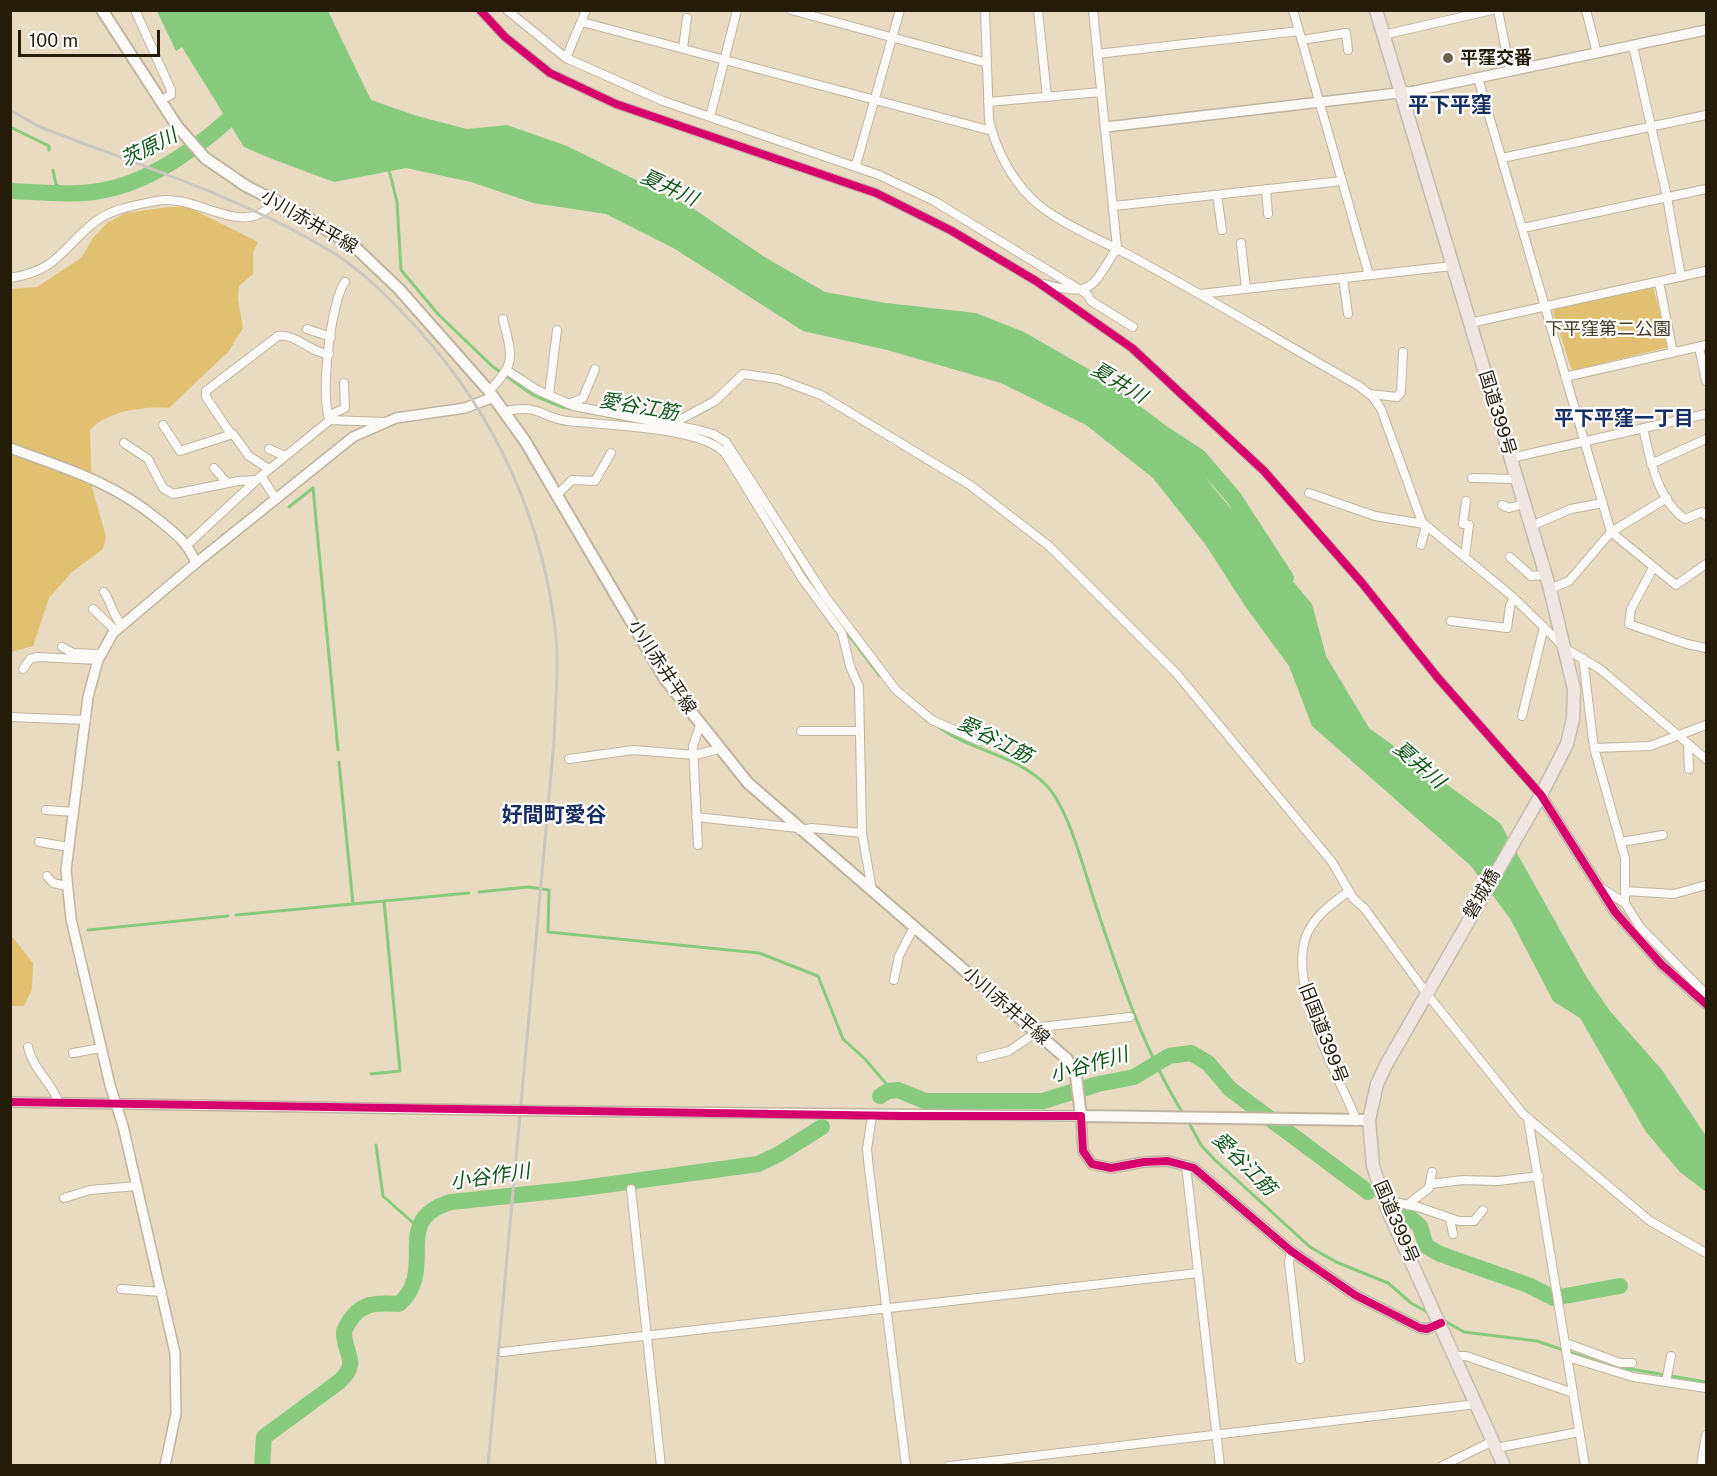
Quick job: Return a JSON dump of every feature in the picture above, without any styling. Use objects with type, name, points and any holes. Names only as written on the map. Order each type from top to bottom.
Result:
[{"type":"highway","name":"国道399号","points":[[1376,10],[1546,575],[1574,689],[1573,719],[1567,744],[1541,795],[1528,813]]},
{"type":"highway","name":"磐城橋","points":[[1436,976],[1528,813]]},
{"type":"highway","name":"国道399号","points":[[1436,976],[1377,1084],[1363,1120],[1384,1200],[1504,1466]]},
{"type":"main road","name":"小川赤井平線","points":[[102,10],[188,141],[226,173],[341,237],[367,257],[430,322],[506,411],[665,679],[700,725],[748,783],[1067,1059],[1079,1089],[1081,1116]]},
{"type":"main road","points":[[1081,1116],[1363,1120]]},
{"type":"street","points":[[135,10],[171,90],[171,95],[163,104]]},
{"type":"street","points":[[480,10],[505,37],[550,73],[616,104],[876,193],[952,231],[1039,284],[1132,348],[1264,471],[1362,583],[1438,678],[1541,795],[1596,886],[1615,912],[1661,964],[1707,1004]]},
{"type":"street","points":[[507,10],[566,58],[663,101],[856,165],[934,201],[1081,291],[1133,327]]},
{"type":"street","points":[[566,58],[586,10]]},
{"type":"street","points":[[710,117],[737,10]]},
{"type":"street","points":[[790,10],[987,63]]},
{"type":"street","points":[[856,165],[900,10]]},
{"type":"street","points":[[985,10],[988,102],[992,131],[1004,161],[1032,200],[1200,294],[1369,394],[1381,409],[1425,525],[1421,545]]},
{"type":"street","points":[[1038,10],[1047,97]]},
{"type":"street","points":[[1039,284],[1081,291],[1093,285],[1117,248],[1093,10]]},
{"type":"street","points":[[1293,10],[1369,275]]},
{"type":"street","points":[[1383,35],[1492,10]]},
{"type":"street","points":[[1498,10],[1510,71]]},
{"type":"street","points":[[1586,10],[1597,53]]},
{"type":"street","points":[[683,48],[687,18]]},
{"type":"street","points":[[582,22],[992,131]]},
{"type":"street","points":[[1106,127],[1400,93],[1707,30]]},
{"type":"street","points":[[1097,54],[1299,31]]},
{"type":"street","points":[[1302,40],[1346,33],[1348,50]]},
{"type":"street","points":[[1633,46],[1667,197],[1681,277]]},
{"type":"street","points":[[1478,78],[1611,532],[1676,585],[1707,564]]},
{"type":"street","points":[[988,102],[1101,92]]},
{"type":"street","points":[[1502,158],[1707,116]]},
{"type":"street","points":[[1114,206],[1342,181]]},
{"type":"street","points":[[1266,189],[1269,214]]},
{"type":"street","points":[[1523,228],[1707,189]]},
{"type":"street","points":[[1217,195],[1222,230]]},
{"type":"street","points":[[10,278],[32,274],[53,263],[97,220],[114,211],[174,199],[245,219],[265,213],[275,201]]},
{"type":"street","points":[[1241,243],[1246,289]]},
{"type":"street","points":[[1200,294],[1452,266]]},
{"type":"street","points":[[1470,323],[1707,271]]},
{"type":"street","points":[[1343,278],[1348,314]]},
{"type":"street","points":[[329,418],[329,354],[335,302],[345,282]]},
{"type":"street","points":[[1659,282],[1673,353]]},
{"type":"street","points":[[164,1464],[174,1428],[177,1392],[175,1353],[137,1186],[101,1048],[71,919],[68,886],[69,847],[86,720],[99,657],[119,628],[353,437],[384,422],[425,412],[465,408],[491,394],[508,371],[509,357],[502,319]]},
{"type":"street","points":[[307,329],[331,337]]},
{"type":"street","points":[[549,395],[557,330]]},
{"type":"street","points":[[269,469],[249,456],[231,434],[206,396],[206,391],[278,336],[295,338],[315,352],[329,354]]},
{"type":"street","points":[[1565,377],[1703,346],[1707,381]]},
{"type":"street","points":[[1369,394],[1397,396],[1401,392],[1403,352]]},
{"type":"street","points":[[569,404],[582,398],[595,369]]},
{"type":"street","points":[[508,371],[569,404],[713,434],[726,442],[825,596],[896,690],[932,720],[979,741]]},
{"type":"street","points":[[670,425],[715,401],[742,374],[778,379],[821,395],[970,484],[1049,546],[1177,674],[1332,862],[1349,891],[1365,909],[1427,994],[1528,1118],[1650,1221],[1707,1253]]},
{"type":"street","points":[[188,544],[269,469],[329,418],[345,408],[344,383]]},
{"type":"street","points":[[506,411],[535,409],[563,420],[668,432],[711,442],[721,449],[801,577],[842,633],[850,666],[859,687],[862,833],[872,891]]},
{"type":"street","points":[[1511,458],[1707,414]]},
{"type":"street","points":[[329,418],[384,422]]},
{"type":"street","points":[[163,425],[180,451],[231,434]]},
{"type":"street","points":[[1643,428],[1651,464],[1667,498],[1685,519],[1702,512],[1707,516]]},
{"type":"street","points":[[1651,464],[1707,439]]},
{"type":"street","points":[[124,443],[148,459],[163,488],[173,494],[259,478]]},
{"type":"street","points":[[10,448],[113,487],[139,504],[188,544],[196,563]]},
{"type":"street","points":[[269,449],[285,456]]},
{"type":"street","points":[[556,496],[572,480],[595,481],[611,453]]},
{"type":"street","points":[[214,468],[227,483]]},
{"type":"street","points":[[259,478],[276,498]]},
{"type":"street","points":[[1472,478],[1517,479]]},
{"type":"street","points":[[1308,493],[1374,516],[1425,525],[1514,598],[1566,649],[1600,669],[1678,737],[1707,759]]},
{"type":"street","points":[[1550,589],[1569,582],[1611,532],[1667,498]]},
{"type":"street","points":[[1464,557],[1469,525],[1463,524],[1466,501]]},
{"type":"street","points":[[1531,526],[1571,509],[1603,503]]},
{"type":"street","points":[[1502,505],[1509,508],[1524,504]]},
{"type":"street","points":[[1510,557],[1531,576],[1546,575]]},
{"type":"street","points":[[1653,568],[1631,609],[1629,624],[1687,644],[1707,648]]},
{"type":"street","points":[[104,592],[111,603],[119,628]]},
{"type":"street","points":[[1451,621],[1507,628],[1510,606],[1514,598]]},
{"type":"street","points":[[93,609],[119,628]]},
{"type":"street","points":[[1522,716],[1544,627]]},
{"type":"street","points":[[62,647],[73,653],[99,657]]},
{"type":"street","points":[[22,669],[30,659],[38,657],[99,657]]},
{"type":"street","points":[[1584,658],[1594,748],[1625,858],[1625,903]]},
{"type":"street","points":[[10,717],[86,720]]},
{"type":"street","points":[[698,845],[693,746],[700,725]]},
{"type":"street","points":[[1594,748],[1650,746],[1707,725]]},
{"type":"street","points":[[801,731],[860,731]]},
{"type":"street","points":[[1688,745],[1689,769]]},
{"type":"street","points":[[569,759],[633,750],[695,755],[719,748]]},
{"type":"street","points":[[46,810],[74,812]]},
{"type":"street","points":[[696,817],[799,829],[812,828],[862,833]]},
{"type":"street","points":[[1621,842],[1663,835]]},
{"type":"street","points":[[39,842],[69,847]]},
{"type":"street","points":[[47,876],[52,883],[68,886]]},
{"type":"street","points":[[1625,891],[1674,894],[1707,885]]},
{"type":"street","points":[[1596,886],[1625,903],[1640,927],[1707,994]]},
{"type":"street","name":"旧国道399号","points":[[1349,891],[1324,911],[1310,927],[1300,955],[1300,965],[1308,1002],[1363,1120]]},
{"type":"street","points":[[894,980],[898,956],[914,927]]},
{"type":"street","points":[[981,1058],[1009,1051],[1035,1030],[1130,1017]]},
{"type":"street","points":[[28,1047],[32,1065],[48,1081],[59,1103]]},
{"type":"street","points":[[73,1053],[101,1048]]},
{"type":"street","points":[[10,1102],[872,1116],[1081,1116],[1083,1151],[1092,1164],[1111,1168],[1144,1162],[1168,1161],[1186,1165],[1200,1172],[1291,1251],[1355,1295],[1420,1328],[1427,1329],[1441,1323]]},
{"type":"street","points":[[872,1116],[867,1149],[884,1309],[906,1466]]},
{"type":"street","points":[[1528,1118],[1585,1466]]},
{"type":"street","points":[[1186,1165],[1220,1466]]},
{"type":"street","points":[[1431,1184],[1432,1172]]},
{"type":"street","points":[[1407,1205],[1431,1184],[1539,1176]]},
{"type":"street","points":[[64,1198],[90,1190],[137,1186]]},
{"type":"street","points":[[631,1189],[661,1466]]},
{"type":"street","points":[[1384,1200],[1450,1219],[1470,1222],[1478,1218],[1483,1210]]},
{"type":"street","points":[[1450,1219],[1453,1234]]},
{"type":"street","points":[[1291,1251],[1289,1262],[1300,1359]]},
{"type":"street","points":[[502,1352],[1198,1273]]},
{"type":"street","points":[[121,1289],[162,1292]]},
{"type":"street","points":[[1566,1343],[1620,1363],[1632,1364]]},
{"type":"street","points":[[1455,1356],[1466,1356],[1573,1393]]},
{"type":"street","points":[[1666,1382],[1671,1356]]},
{"type":"street","points":[[1568,1357],[1616,1373],[1707,1388]]},
{"type":"street","points":[[949,1466],[1477,1404]]},
{"type":"street","points":[[1442,1466],[1495,1444],[1579,1432]]},
{"type":"street","points":[[1701,1466],[1707,1435]]},
{"type":"green space","points":[[168,207],[188,207],[258,242],[253,253],[253,274],[239,286],[238,300],[243,328],[229,351],[169,408],[148,408],[116,414],[106,418],[90,430],[92,487],[106,537],[103,549],[72,572],[49,598],[33,646],[11,652],[11,289],[37,287],[81,258],[93,238],[107,223],[126,213]]},
{"type":"green space","name":"下平窪第二公園","points":[[1653,287],[1669,347],[1574,370],[1571,368],[1553,312],[1555,308]]},
{"type":"green space","points":[[11,935],[33,963],[32,989],[24,1006],[11,1006]]},
{"type":"water","points":[[157,11],[328,11],[371,100],[417,116],[467,129],[507,125],[567,146],[691,207],[763,256],[825,292],[886,303],[976,313],[1024,332],[1099,375],[1177,434],[1212,486],[1312,604],[1326,656],[1369,728],[1500,823],[1587,978],[1610,1011],[1662,1070],[1706,1136],[1706,1192],[1680,1172],[1646,1132],[1580,1018],[1553,1001],[1511,920],[1471,866],[1312,726],[1289,666],[1245,606],[1205,544],[1153,478],[1086,425],[1001,383],[887,350],[803,331],[675,249],[606,214],[533,203],[471,182],[406,168],[334,182],[244,147],[182,47],[176,51]]},
{"type":"waterway","name":"茨原川","points":[[10,191],[77,193],[118,187],[138,180],[196,146],[243,105]]},
{"type":"waterway","points":[[10,127],[49,146],[49,150]]},
{"type":"waterway","points":[[53,170],[56,185],[75,193]]},
{"type":"waterway","name":"愛谷江筋","points":[[389,170],[397,202],[401,270],[438,314],[492,366],[533,395],[562,407],[652,425]]},
{"type":"waterway","name":"愛谷江筋","points":[[702,436],[726,448]]},
{"type":"waterway","name":"夏井川","points":[[1167,436],[1199,457],[1234,498],[1286,578]]},
{"type":"waterway","points":[[289,507],[313,488],[338,750]]},
{"type":"waterway","name":"愛谷江筋","points":[[767,514],[824,602]]},
{"type":"waterway","name":"愛谷江筋","points":[[831,612],[880,676]]},
{"type":"waterway","name":"愛谷江筋","points":[[894,692],[928,721]]},
{"type":"waterway","name":"愛谷江筋","points":[[939,727],[965,742],[1022,767],[1046,785],[1054,795],[1076,842],[1134,1014],[1157,1065],[1184,1115]]},
{"type":"waterway","points":[[339,762],[353,904]]},
{"type":"waterway","points":[[479,892],[528,887],[549,890],[548,932],[759,953],[818,976],[843,1039],[865,1059],[888,1086],[888,1091]]},
{"type":"waterway","points":[[236,915],[469,893]]},
{"type":"waterway","points":[[371,1074],[400,1071],[384,901]]},
{"type":"waterway","points":[[88,930],[228,916]]},
{"type":"waterway","name":"小谷作川","points":[[880,1096],[888,1091],[898,1090],[925,1101],[1043,1101],[1098,1084],[1134,1077],[1169,1056],[1191,1053],[1208,1063],[1230,1089],[1368,1192]]},
{"type":"waterway","name":"愛谷江筋","points":[[1188,1121],[1201,1145],[1214,1159],[1310,1247],[1336,1262],[1388,1283],[1411,1303],[1429,1313]]},
{"type":"waterway","name":"小谷作川","points":[[262,1466],[264,1437],[340,1381],[346,1374],[350,1362],[344,1331],[354,1315],[373,1304],[399,1304],[410,1290],[415,1276],[418,1233],[422,1221],[433,1210],[451,1202],[576,1189],[758,1164],[779,1154],[822,1127]]},
{"type":"waterway","points":[[376,1145],[383,1196],[419,1228]]},
{"type":"waterway","name":"小谷作川","points":[[1407,1215],[1420,1226],[1426,1246],[1440,1254],[1528,1285],[1554,1298],[1620,1286]]},
{"type":"waterway","name":"愛谷江筋","points":[[1443,1320],[1464,1332],[1537,1341],[1607,1365],[1706,1382]]},
{"type":"railway","points":[[10,110],[40,127],[226,198],[298,232],[355,268],[417,328],[470,396],[511,471],[527,511],[550,594],[556,637],[557,689],[488,1466]]},
{"type":"cycle path","points":[[480,10],[505,37],[550,73],[616,104],[876,193],[952,231],[1036,281],[1132,348],[1264,471],[1362,583],[1438,678],[1541,795],[1615,912],[1661,964],[1706,1004]]},
{"type":"cycle path","points":[[10,1102],[902,1116],[1081,1116],[1083,1151],[1092,1164],[1111,1168],[1144,1162],[1168,1161],[1194,1168],[1291,1251],[1355,1295],[1420,1328],[1427,1329],[1441,1323]]},
{"type":"place","name":"平窪交番","points":[[1448,58]]},
{"type":"district","name":"平下平窪","points":[[1450,106]]},
{"type":"district","name":"平下平窪一丁目","points":[[1624,419]]},
{"type":"district","name":"好間町愛谷","points":[[554,816]]}]
